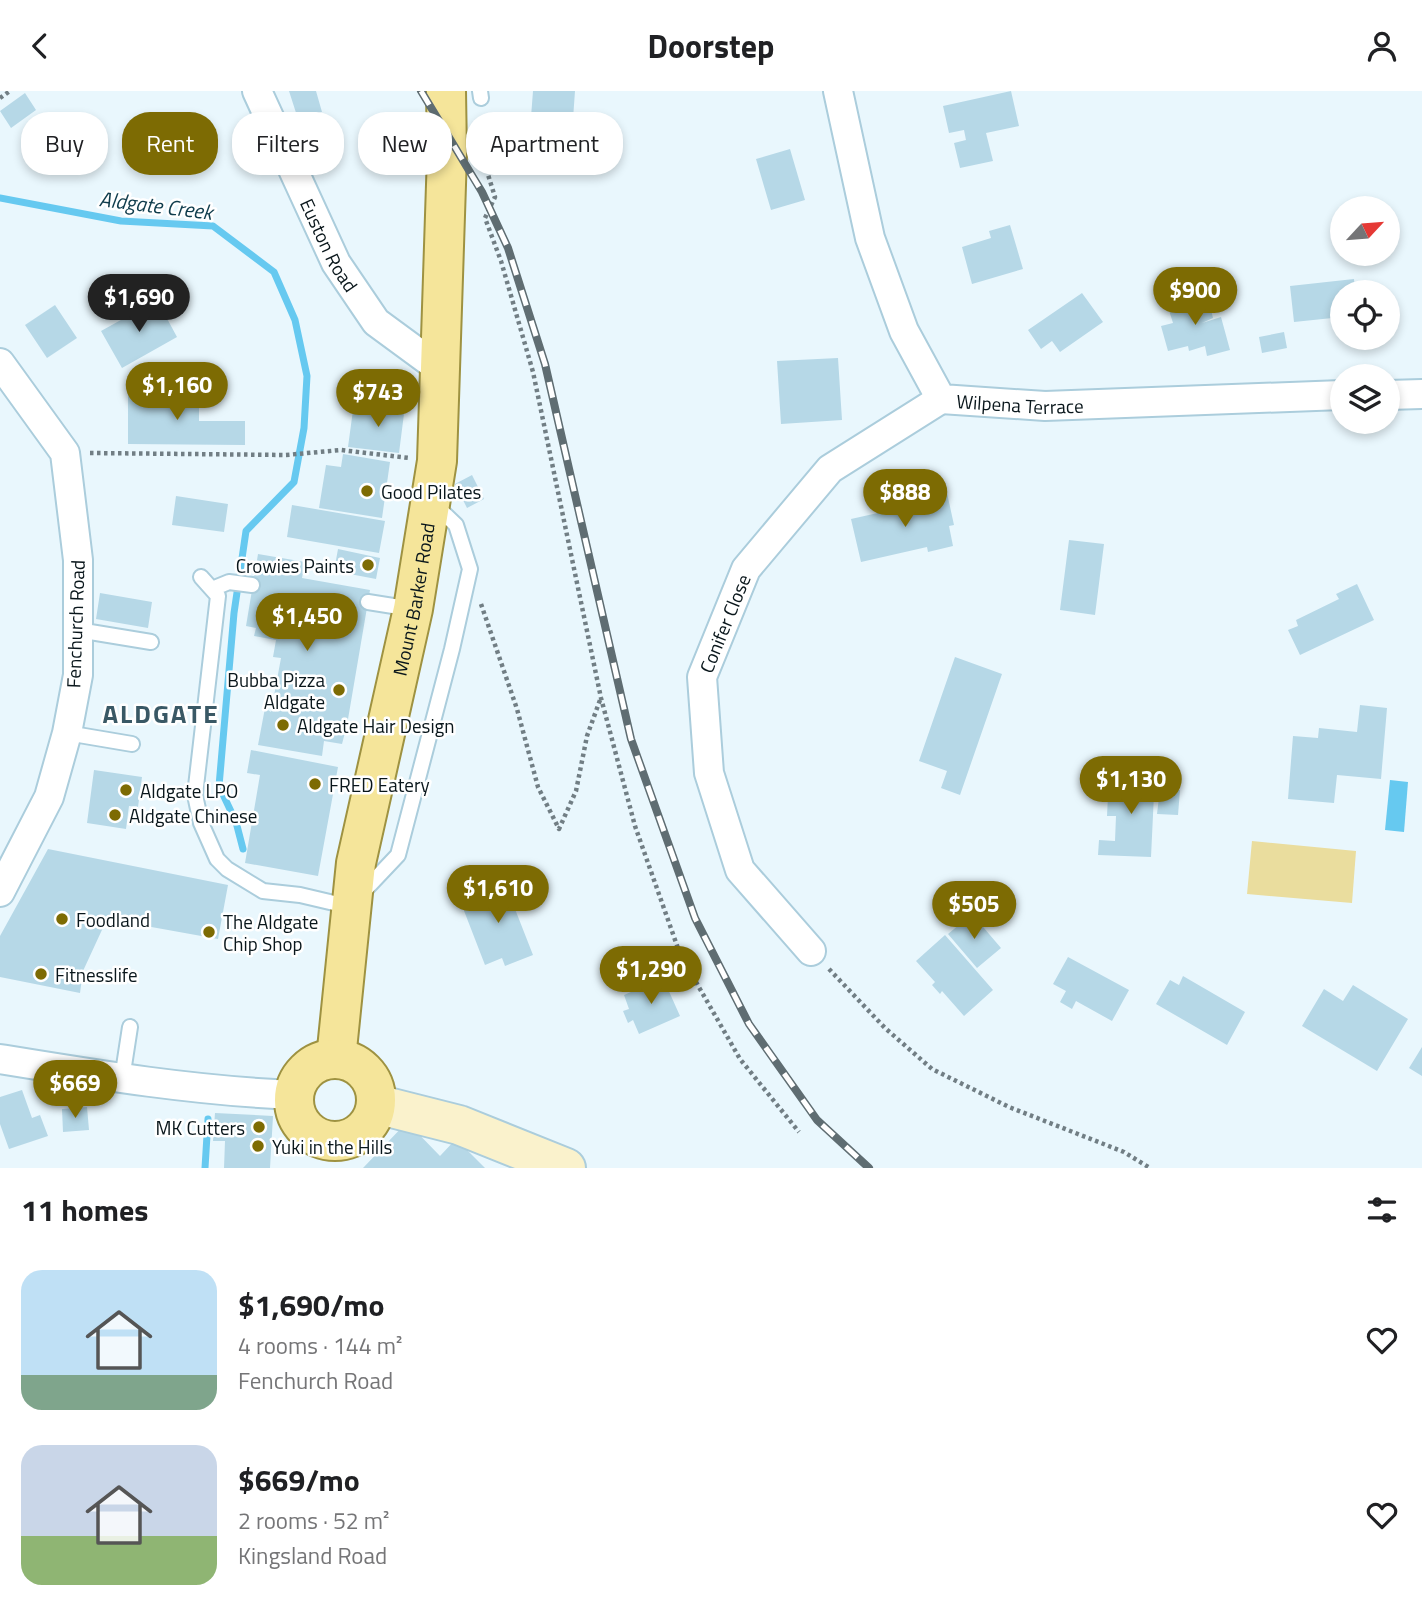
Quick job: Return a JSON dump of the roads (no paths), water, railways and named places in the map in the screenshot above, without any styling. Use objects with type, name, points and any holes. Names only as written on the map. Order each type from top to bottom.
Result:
[{"type":"main road","name":"Mount Barker Road","points":[[336,1059],[356,863],[413,610],[432,502],[437,461],[447,154],[469,93]]},
{"type":"main road","points":[[336,1059],[349,1061],[361,1068],[370,1078],[376,1091],[376,1104],[373,1117],[366,1127],[344,1140],[331,1154],[319,1138],[303,1125],[295,1105],[295,1095],[302,1076],[309,1069],[317,1063],[336,1059]]},
{"type":"main road","points":[[376,1104],[459,1125],[566,1168]]},
{"type":"street","name":"Euston Road","points":[[257,91],[336,263],[376,322],[440,369]]},
{"type":"street","name":"Wilpena Terrace","points":[[838,91],[870,238],[904,331],[941,399],[1045,406],[1330,395]]},
{"type":"street","name":"Fenchurch Road","points":[[0,363],[65,453],[87,560],[78,629],[78,675],[66,733],[49,797],[0,892]]},
{"type":"street","points":[[1400,395],[1422,394]]},
{"type":"street","name":"Conifer Close","points":[[811,951],[740,870],[709,773],[702,677],[746,569],[830,469],[941,399]]},
{"type":"street","points":[[0,1059],[198,1089],[295,1095]]},
{"type":"lane","points":[[201,577],[218,596],[195,795],[201,823],[216,859],[262,891],[300,895],[352,907],[367,885],[398,855],[470,569],[456,525],[432,502]]},
{"type":"lane","points":[[212,589],[229,582],[253,585]]},
{"type":"lane","points":[[368,602],[413,610]]},
{"type":"lane","points":[[78,629],[151,642]]},
{"type":"lane","points":[[66,733],[132,744]]},
{"type":"lane","points":[[122,1079],[130,1027]]},
{"type":"water","points":[[1390,780],[1408,782],[1404,832],[1385,830]]},
{"type":"waterway","name":"Aldgate Creek","points":[[0,198],[121,221],[213,226],[274,272],[295,320],[307,376],[304,428],[294,482],[246,531],[234,613],[219,786],[236,822],[243,849]]},
{"type":"waterway","name":"Aldgate Creek","points":[[205,1168],[208,1119]]},
{"type":"railway","points":[[421,91],[482,192],[508,248],[545,364],[631,739],[695,918],[749,1024],[817,1120],[869,1168]]},
{"type":"place","name":"Good Pilates","points":[[367,491]]},
{"type":"place","name":"Crowies Paints","points":[[368,565]]},
{"type":"place","name":"Bubba Pizza Aldgate","points":[[339,690]]},
{"type":"place","name":"Aldgate Hair Design","points":[[283,725]]},
{"type":"place","name":"FRED Eatery","points":[[315,784]]},
{"type":"place","name":"Aldgate LPO","points":[[126,790]]},
{"type":"place","name":"Aldgate Chinese","points":[[115,815]]},
{"type":"place","name":"Foodland","points":[[62,919]]},
{"type":"place","name":"The Aldgate Chip Shop","points":[[209,932]]},
{"type":"place","name":"Fitnesslife","points":[[41,974]]},
{"type":"place","name":"MK Cutters","points":[[259,1127]]},
{"type":"place","name":"Yuki in the Hills","points":[[258,1146]]},
{"type":"district","name":"ALDGATE","points":[[161,713]]}]
